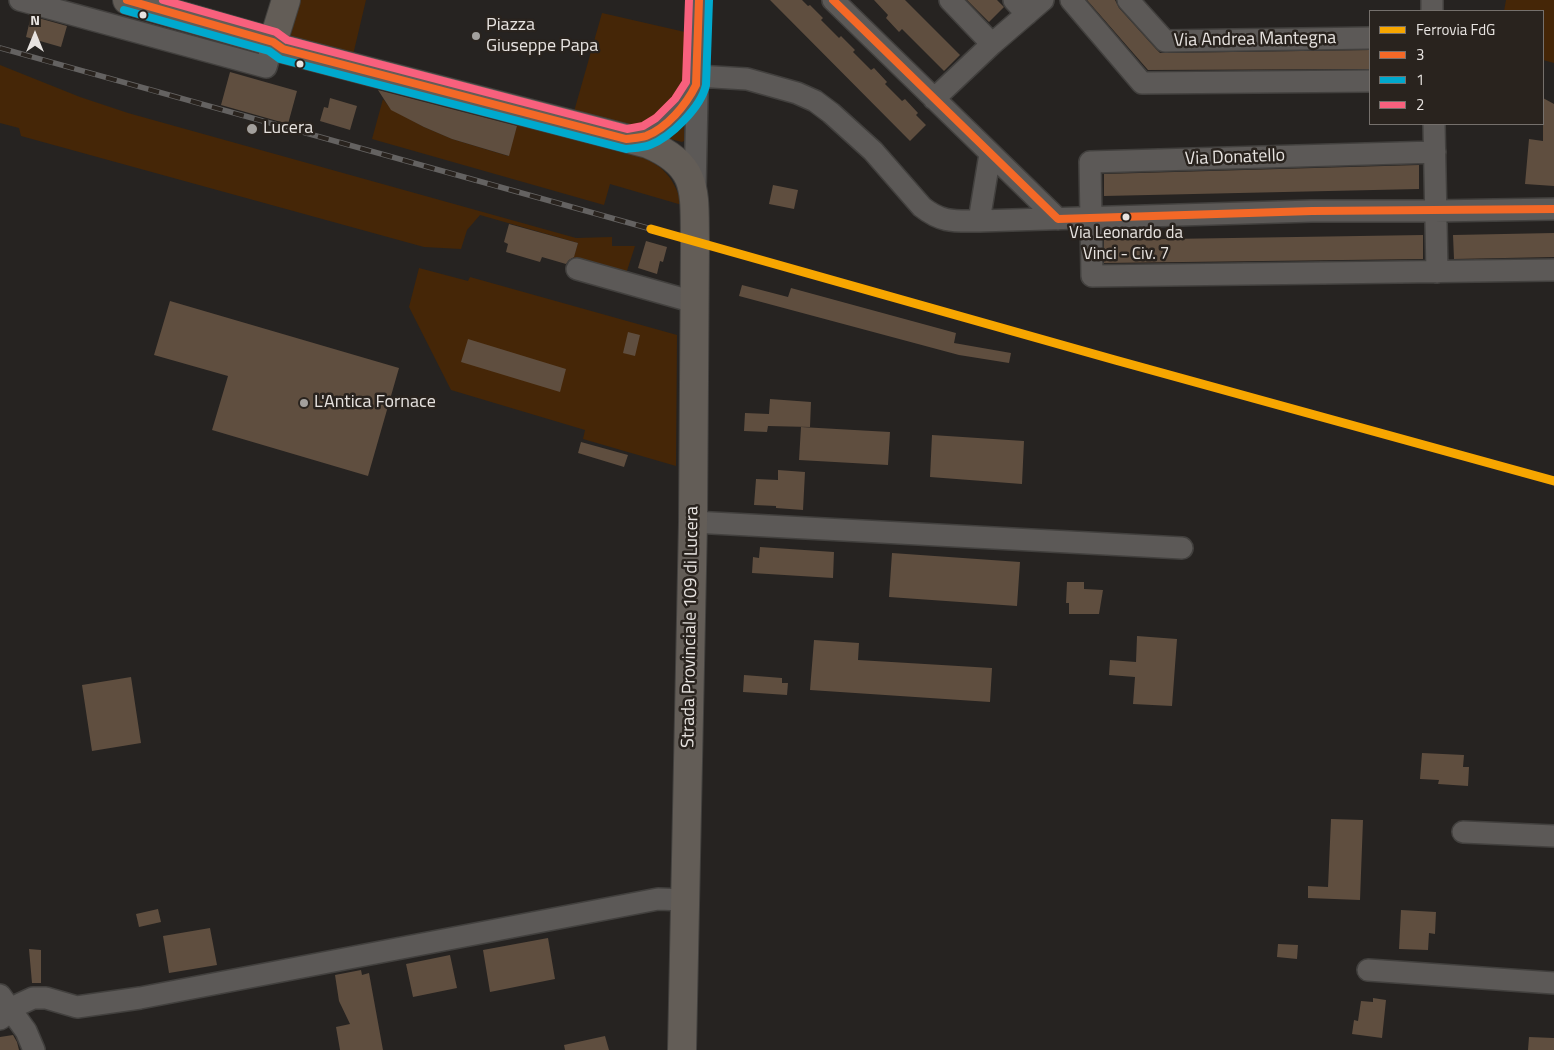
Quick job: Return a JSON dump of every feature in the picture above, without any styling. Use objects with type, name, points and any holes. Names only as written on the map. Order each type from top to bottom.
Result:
[{"type":"main road","name":"Strada Provinciale 109 di Lucera","points":[[127,0],[270,55],[282,49],[648,144],[659,148],[678,162],[690,178],[694,204],[693,522],[682,1050]]},
{"type":"main road","points":[[270,55],[286,0]]},
{"type":"street","points":[[20,0],[270,55]]},
{"type":"street","points":[[694,204],[699,0]]},
{"type":"street","points":[[833,0],[1058,219]]},
{"type":"street","points":[[950,0],[992,44]]},
{"type":"street","points":[[1071,0],[1142,83],[1369,81]]},
{"type":"street","name":"Via Andrea Mantegna","points":[[1128,0],[1165,41],[1369,38]]},
{"type":"street","points":[[934,99],[992,44],[1028,5]]},
{"type":"street","points":[[696,80],[747,79],[797,93],[815,102],[831,113],[873,151],[922,207],[942,219],[980,221],[1312,211],[1554,209]]},
{"type":"street","points":[[626,139],[644,137],[658,130],[688,101],[693,94],[696,80]]},
{"type":"street","points":[[1434,125],[1436,272]]},
{"type":"street","name":"Via Donatello","points":[[1091,219],[1090,162],[1435,152]]},
{"type":"street","points":[[980,221],[990,154]]},
{"type":"street","points":[[1091,219],[1092,276],[1554,270]]},
{"type":"street","points":[[577,269],[694,302]]},
{"type":"street","points":[[693,522],[1182,548]]},
{"type":"street","points":[[1463,832],[1554,836]]},
{"type":"street","points":[[34,1050],[26,1031],[4,1009],[33,998],[46,998],[77,1007],[140,998],[658,899],[685,900]]},
{"type":"street","points":[[1368,970],[1554,983]]},
{"type":"shaded area","points":[[300,0],[366,0],[353,55],[290,37]]},
{"type":"shaded area","points":[[1506,0],[1554,0],[1554,63],[1544,60],[1544,10],[1504,10]]},
{"type":"shaded area","points":[[602,13],[685,32],[688,88],[642,128],[627,128],[573,115]]},
{"type":"shaded area","points":[[0,65],[80,97],[128,113],[576,238],[612,237],[612,246],[635,246],[625,277],[572,262],[578,243],[480,215],[467,230],[461,249],[424,247],[21,136],[19,128],[0,123]]},
{"type":"shaded area","points":[[383,99],[391,109],[424,127],[452,139],[508,156],[517,125],[627,154],[628,152],[648,160],[663,170],[674,185],[682,205],[610,184],[604,205],[372,139]]},
{"type":"shaded area","points":[[682,122],[684,123],[684,141],[665,137]]},
{"type":"shaded area","points":[[419,268],[468,281],[470,277],[677,335],[676,466],[583,439],[585,430],[451,390],[409,307]]},
{"type":"building","points":[[770,0],[802,0],[808,6],[810,5],[823,18],[821,20],[839,38],[841,36],[855,50],[853,52],[871,70],[874,68],[887,82],[885,84],[902,101],[905,99],[926,125],[910,141]]},
{"type":"building","points":[[874,0],[905,0],[960,55],[944,71],[902,29],[899,32],[886,18],[888,15]]},
{"type":"building","points":[[967,0],[997,0],[1004,7],[989,22]]},
{"type":"building","points":[[1087,0],[1115,0],[1119,8],[1160,53],[1369,50],[1369,69],[1148,70]]},
{"type":"building","points":[[31,16],[67,26],[61,47],[26,37]]},
{"type":"building","points":[[230,72],[297,91],[288,124],[221,105]]},
{"type":"building","points":[[378,90],[517,126],[509,156],[452,139],[424,127],[391,110]]},
{"type":"building","points":[[330,98],[357,106],[350,130],[320,121],[324,107],[328,108]]},
{"type":"building","points":[[1544,99],[1554,104],[1554,186],[1525,184],[1529,139],[1543,141]]},
{"type":"building","points":[[1419,165],[1419,189],[1104,196],[1104,174]]},
{"type":"building","points":[[773,185],[798,190],[794,209],[769,204]]},
{"type":"building","points":[[509,224],[578,243],[574,257],[566,264],[542,257],[540,262],[506,252],[508,244],[504,242]]},
{"type":"building","points":[[1554,233],[1554,257],[1454,259],[1453,235]]},
{"type":"building","points":[[1423,235],[1423,259],[1104,263],[1104,240]]},
{"type":"building","points":[[646,241],[667,247],[663,262],[660,261],[657,274],[638,268]]},
{"type":"building","points":[[742,285],[788,297],[791,288],[956,333],[954,343],[1011,353],[1009,363],[959,355],[739,296]]},
{"type":"building","points":[[170,301],[399,368],[368,476],[212,430],[228,376],[154,355]]},
{"type":"building","points":[[628,332],[640,335],[635,356],[623,353]]},
{"type":"building","points":[[468,339],[566,369],[560,392],[461,362]]},
{"type":"building","points":[[770,399],[811,402],[810,427],[768,426],[767,432],[744,431],[745,413],[769,414]]},
{"type":"building","points":[[801,427],[890,432],[888,465],[799,460]]},
{"type":"building","points":[[932,435],[1024,441],[1022,484],[930,477]]},
{"type":"building","points":[[581,442],[628,455],[624,467],[578,453]]},
{"type":"building","points":[[778,470],[805,472],[803,510],[754,505],[756,479],[778,480]]},
{"type":"building","points":[[760,547],[834,552],[833,578],[752,573],[753,557],[759,558]]},
{"type":"building","points":[[892,553],[1020,562],[1017,606],[889,597]]},
{"type":"building","points":[[1067,582],[1084,582],[1084,589],[1103,590],[1099,614],[1069,614],[1069,603],[1066,603]]},
{"type":"building","points":[[1137,636],[1177,639],[1172,706],[1133,704],[1135,677],[1109,675],[1110,660],[1136,662]]},
{"type":"building","points":[[814,640],[859,643],[858,660],[992,668],[990,702],[810,690]]},
{"type":"building","points":[[744,675],[782,678],[782,683],[788,683],[787,695],[743,692]]},
{"type":"building","points":[[131,677],[141,743],[92,751],[82,685]]},
{"type":"building","points":[[1422,753],[1464,755],[1463,767],[1469,767],[1468,786],[1438,784],[1439,780],[1420,779]]},
{"type":"building","points":[[1331,819],[1363,820],[1360,900],[1308,898],[1308,886],[1328,887]]},
{"type":"building","points":[[158,909],[161,922],[139,927],[136,914]]},
{"type":"building","points":[[1401,910],[1436,912],[1435,934],[1429,933],[1428,950],[1399,949]]},
{"type":"building","points":[[210,928],[217,965],[169,973],[163,936]]},
{"type":"building","points":[[548,938],[555,979],[490,992],[483,950]]},
{"type":"building","points":[[1278,944],[1298,945],[1297,959],[1277,957]]},
{"type":"building","points":[[29,949],[41,950],[41,983],[32,983]]},
{"type":"building","points":[[450,955],[457,988],[413,997],[406,964]]},
{"type":"building","points":[[361,970],[362,975],[369,973],[383,1050],[340,1050],[336,1027],[350,1024],[339,1001],[335,975]]},
{"type":"building","points":[[1373,998],[1386,1000],[1382,1038],[1352,1034],[1354,1020],[1358,1021],[1361,1001],[1373,1002]]},
{"type":"building","points":[[13,1035],[19,1050],[0,1050],[0,1037]]},
{"type":"building","points":[[605,1036],[609,1050],[565,1050],[564,1045]]},
{"type":"building","points":[[1529,1037],[1554,1038],[1554,1050],[1528,1050]]},
{"type":"railway","points":[[0,48],[651,229]]},
{"type":"rail line","name":"FdG","points":[[651,229],[1554,481]]},
{"type":"transit line","name":"3","points":[[127,0],[273,42],[283,49],[626,139],[646,136],[668,122],[681,108],[696,85],[699,0]]},
{"type":"transit line","name":"2","points":[[163,0],[276,32],[287,40],[627,129],[643,126],[656,118],[675,99],[686,82],[689,0]]},
{"type":"transit line","name":"1","points":[[124,10],[269,51],[280,59],[626,149],[644,147],[658,141],[676,128],[698,103],[706,85],[709,0]]},
{"type":"transit line","name":"3","points":[[833,0],[1058,219],[1312,211],[1554,209]]},
{"type":"place","name":"Piazza Giuseppe Papa","points":[[476,36]]},
{"type":"place","name":"Lucera","points":[[252,129]]},
{"type":"place","name":"Via Leonardo da Vinci - Civ. 7","points":[[1126,217]]},
{"type":"place","name":"L'Antica Fornace","points":[[304,403]]}]
